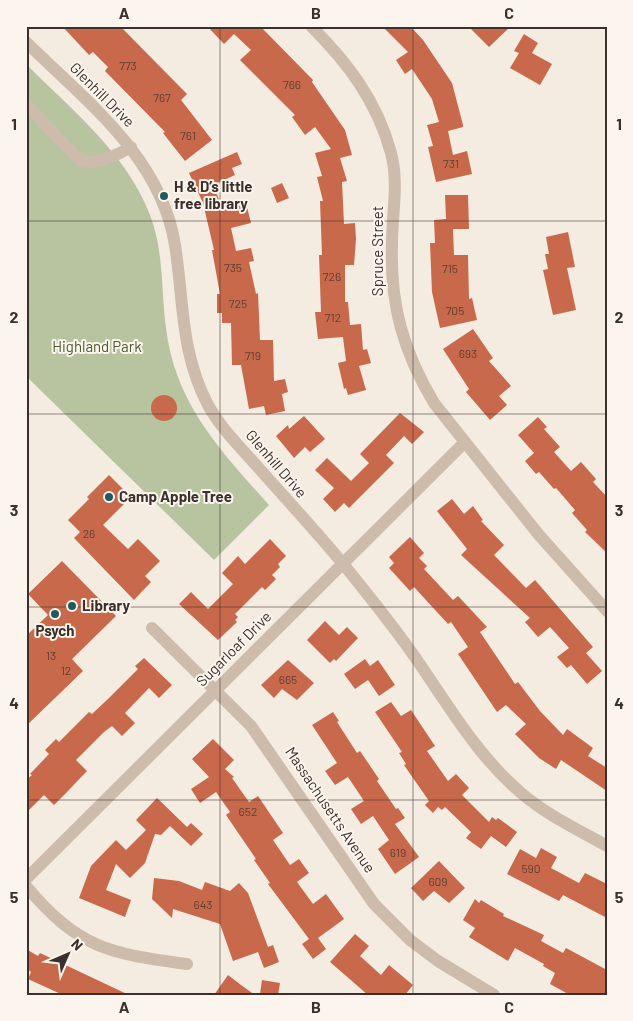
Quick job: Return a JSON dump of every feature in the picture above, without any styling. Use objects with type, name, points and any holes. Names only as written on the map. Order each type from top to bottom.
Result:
[{"type":"street","name":"Spruce Street","points":[[311,26],[349,66],[376,112],[391,153],[395,182],[392,291],[396,313],[407,350],[420,379],[434,403],[539,535],[607,611]]},
{"type":"street","name":"Glenhill Drive","points":[[26,42],[131,147],[147,171],[164,206],[174,243],[185,342],[196,377],[209,406],[228,434],[343,564],[391,624],[487,759],[520,792],[545,811],[607,846]]},
{"type":"street","points":[[26,105],[81,161],[88,162],[120,154],[131,147]]},
{"type":"street","name":"Sugarloaf Drive","points":[[26,879],[465,442]]},
{"type":"street","name":"Massachusetts Avenue","points":[[152,628],[251,726],[374,904],[410,940],[438,961],[494,995]]},
{"type":"street","points":[[26,886],[48,912],[85,941],[139,958],[187,964]]},
{"type":"green space","name":"Highland Park","points":[[26,64],[79,115],[113,152],[140,193],[150,215],[158,243],[166,328],[171,355],[179,380],[203,425],[234,465],[269,505],[214,560],[26,376]]},
{"type":"building","points":[[62,26],[120,26],[187,94],[181,100],[212,140],[185,161],[163,133],[165,132],[105,71],[108,67],[93,52],[89,55]]},
{"type":"building","points":[[207,26],[260,26],[313,80],[312,82],[345,130],[352,155],[340,158],[347,181],[342,182],[344,224],[355,223],[356,239],[354,265],[345,265],[345,302],[348,302],[350,325],[361,324],[363,350],[367,349],[371,363],[359,366],[366,390],[348,395],[346,388],[344,389],[338,363],[346,361],[343,337],[318,339],[315,312],[321,312],[319,255],[322,255],[320,201],[323,201],[317,177],[322,176],[315,153],[331,149],[315,127],[305,135],[292,117],[295,115],[240,60],[251,50],[234,34],[224,44]]},
{"type":"building","points":[[382,26],[410,26],[423,40],[452,83],[463,125],[463,127],[448,131],[453,155],[467,151],[472,174],[436,182],[428,147],[433,146],[427,125],[439,122],[432,99],[412,69],[405,74],[396,60],[408,52]]},
{"type":"building","points":[[468,26],[511,26],[489,47]]},
{"type":"building","points":[[524,34],[538,43],[532,53],[552,64],[540,85],[510,68],[519,53],[514,51]]},
{"type":"building","points":[[237,152],[242,164],[232,168],[235,175],[213,185],[223,209],[246,203],[251,223],[231,228],[236,251],[251,248],[254,261],[249,262],[256,294],[258,293],[260,340],[273,340],[274,381],[285,379],[288,392],[282,394],[285,411],[266,415],[264,406],[249,409],[241,365],[232,365],[231,323],[222,323],[222,313],[217,313],[217,294],[220,294],[212,250],[214,250],[203,203],[189,173]]},
{"type":"building","points":[[282,183],[289,198],[277,203],[271,188]]},
{"type":"building","points":[[445,195],[468,195],[469,229],[453,229],[454,255],[468,255],[469,299],[472,298],[477,320],[440,328],[432,292],[430,243],[435,243],[434,220],[446,219]]},
{"type":"building","points":[[568,232],[575,267],[567,268],[576,310],[553,315],[543,270],[548,269],[545,254],[549,254],[546,237]]},
{"type":"building","points":[[473,329],[493,358],[489,361],[511,386],[499,396],[507,405],[490,420],[466,392],[469,389],[443,349]]},
{"type":"building","points":[[164,395],[173,399],[177,408],[173,417],[164,421],[155,417],[151,408],[155,399]]},
{"type":"building","points":[[400,413],[424,432],[412,444],[404,436],[386,455],[394,463],[349,508],[344,503],[335,512],[323,499],[334,488],[315,470],[327,458],[351,481],[369,463],[360,454]]},
{"type":"building","points":[[304,416],[325,439],[310,452],[305,447],[294,458],[276,436],[288,425],[289,429]]},
{"type":"building","points":[[538,417],[547,427],[544,429],[560,447],[554,452],[571,471],[581,462],[596,479],[593,482],[607,497],[607,553],[585,532],[587,530],[572,513],[575,510],[556,488],[554,489],[539,472],[536,474],[525,461],[534,453],[518,435]]},
{"type":"building","points":[[109,475],[131,497],[103,525],[128,549],[138,539],[160,561],[145,576],[151,582],[134,600],[74,538],[80,532],[68,520]]},
{"type":"building","points":[[452,499],[464,514],[473,506],[483,520],[481,521],[504,545],[494,555],[526,588],[535,580],[593,647],[586,653],[602,671],[587,684],[571,665],[567,668],[557,657],[569,648],[550,627],[538,637],[525,622],[530,618],[461,555],[467,549],[437,511]]},
{"type":"building","points":[[410,537],[424,553],[419,558],[427,566],[424,569],[453,600],[458,596],[487,627],[480,632],[515,684],[518,682],[540,711],[563,735],[567,729],[593,748],[588,756],[607,768],[607,791],[561,760],[556,769],[539,758],[515,734],[526,724],[506,705],[497,712],[458,654],[468,647],[451,622],[448,624],[414,587],[410,591],[389,568],[394,563],[389,557]]},
{"type":"building","points":[[270,539],[286,556],[278,564],[280,567],[272,575],[276,579],[265,590],[262,587],[235,614],[238,617],[235,620],[237,622],[218,640],[179,604],[191,592],[208,609],[233,584],[222,573],[238,556],[245,564]]},
{"type":"building","points":[[62,561],[116,616],[72,659],[83,671],[26,726],[26,636],[48,615],[28,594]]},
{"type":"building","points":[[325,621],[339,635],[347,627],[358,638],[336,661],[334,659],[330,663],[307,640]]},
{"type":"building","points":[[144,658],[172,685],[159,698],[149,688],[125,713],[135,723],[122,736],[112,726],[104,732],[76,760],[87,771],[66,793],[54,805],[44,795],[26,813],[26,780],[49,754],[45,750],[56,739],[59,742],[89,712],[92,714],[138,669],[135,666]]},
{"type":"building","points":[[365,659],[370,666],[378,660],[395,685],[379,696],[368,680],[355,689],[344,674]]},
{"type":"building","points":[[288,660],[314,683],[297,700],[282,689],[274,698],[261,685]]},
{"type":"building","points":[[391,702],[401,716],[411,710],[435,746],[427,751],[448,781],[456,774],[469,788],[462,795],[489,822],[492,817],[496,820],[498,818],[517,832],[506,847],[491,836],[481,849],[466,838],[471,832],[445,807],[442,810],[438,807],[433,813],[425,805],[429,801],[404,765],[406,764],[399,753],[402,752],[375,712]]},
{"type":"building","points":[[333,712],[339,721],[337,722],[357,753],[360,751],[379,779],[377,781],[396,809],[398,808],[405,818],[395,824],[419,857],[395,874],[378,849],[389,840],[373,816],[361,824],[351,809],[364,801],[348,777],[335,785],[325,771],[337,763],[312,725]]},
{"type":"building","points":[[213,739],[234,760],[225,769],[234,777],[232,778],[249,802],[258,796],[283,833],[273,840],[290,865],[299,859],[309,873],[297,882],[313,904],[326,894],[344,919],[318,938],[326,949],[313,959],[302,944],[309,939],[268,884],[270,883],[254,860],[256,859],[226,815],[230,812],[216,792],[200,803],[191,789],[209,777],[192,759]]},
{"type":"building","points":[[157,798],[187,827],[191,823],[203,834],[191,846],[170,826],[161,835],[155,834],[145,863],[130,878],[116,864],[106,890],[131,900],[125,917],[79,898],[91,866],[116,840],[126,850],[146,830],[136,820]]},
{"type":"building","points":[[541,848],[557,857],[551,868],[579,883],[585,873],[607,884],[607,918],[563,895],[559,901],[507,874],[520,849],[536,858]]},
{"type":"building","points":[[439,861],[465,888],[449,903],[434,891],[423,901],[411,888]]},
{"type":"building","points":[[154,878],[179,881],[202,890],[205,882],[230,891],[239,883],[248,893],[268,947],[273,945],[279,962],[264,968],[258,952],[233,961],[220,924],[173,909],[172,918],[152,899]]},
{"type":"building","points":[[475,899],[479,903],[481,900],[504,914],[503,916],[544,935],[541,941],[563,953],[566,948],[607,970],[607,995],[570,995],[550,984],[555,973],[543,966],[544,964],[515,948],[508,961],[469,937],[475,928],[463,920]]},
{"type":"building","points":[[355,934],[369,946],[360,956],[381,975],[389,965],[413,985],[405,995],[368,995],[330,962]]},
{"type":"building","points":[[26,949],[38,956],[40,953],[129,995],[63,995],[28,979],[31,972],[26,968]]},
{"type":"building","points":[[228,975],[241,985],[255,995],[214,995]]},
{"type":"building","points":[[262,980],[280,983],[278,995],[260,994]]},
{"type":"place","name":"H & D’s little free library","points":[[164,196]]},
{"type":"place","name":"Camp Apple Tree","points":[[109,497]]},
{"type":"place","name":"Library","points":[[72,606]]},
{"type":"place","name":"Psych","points":[[55,614]]}]
